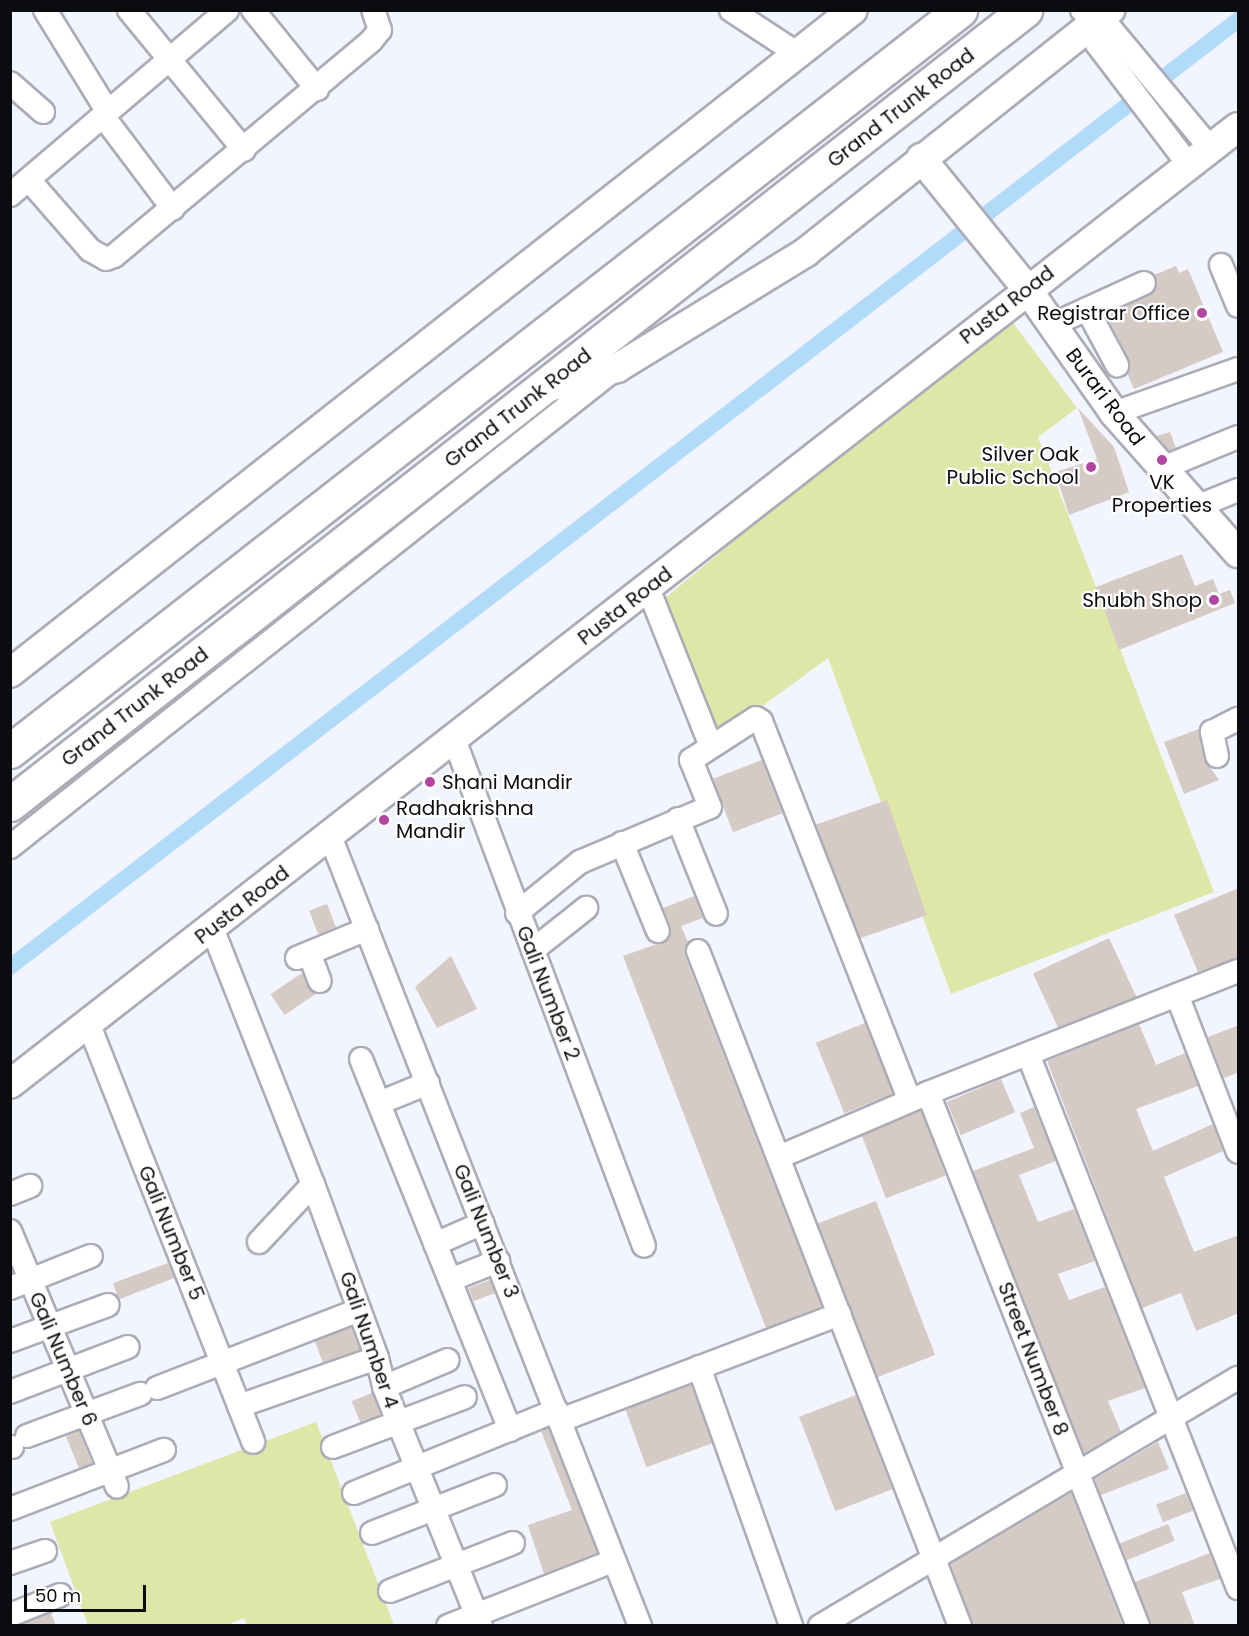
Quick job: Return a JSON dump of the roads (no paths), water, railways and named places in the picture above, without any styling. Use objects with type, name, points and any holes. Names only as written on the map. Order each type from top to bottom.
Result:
[{"type":"highway","name":"Grand Trunk Road","points":[[10,751],[960,10]]},
{"type":"highway","name":"Grand Trunk Road","points":[[10,804],[1025,10]]},
{"type":"main road","points":[[10,673],[853,10]]},
{"type":"main road","points":[[542,389],[617,368],[806,252],[1096,18]]},
{"type":"main road","name":"Pusta Road","points":[[10,1084],[89,1025],[648,588],[1019,280],[1200,157],[1239,127]]},
{"type":"main road","name":"Burari Road","points":[[921,158],[1019,280],[1114,413],[1160,469],[1238,553]]},
{"type":"street","points":[[45,10],[105,114],[173,209]]},
{"type":"street","points":[[129,10],[171,58],[244,150]]},
{"type":"street","points":[[10,195],[226,10]]},
{"type":"street","points":[[253,10],[317,89]]},
{"type":"street","points":[[28,180],[90,250],[106,259],[173,209],[317,89],[380,30],[373,10]]},
{"type":"street","points":[[743,13],[798,54]]},
{"type":"street","points":[[1096,18],[1097,44],[1200,157]]},
{"type":"street","points":[[10,83],[43,112]]},
{"type":"street","points":[[1223,264],[1239,306]]},
{"type":"street","points":[[1052,325],[1144,283]]},
{"type":"street","points":[[1087,309],[1118,365]]},
{"type":"street","points":[[10,847],[617,368]]},
{"type":"street","points":[[1114,413],[1239,369]]},
{"type":"street","points":[[1160,469],[1239,437]]},
{"type":"street","points":[[1196,507],[1239,490]]},
{"type":"street","points":[[517,913],[580,862],[710,807],[691,760],[711,747],[648,588]]},
{"type":"street","points":[[1217,756],[1212,732],[1239,719]]},
{"type":"street","name":"Street Number 8","points":[[711,747],[750,720],[761,721],[1077,1472],[1138,1626]]},
{"type":"street","name":"Gali Number 2","points":[[454,739],[517,913],[644,1246]]},
{"type":"street","points":[[678,819],[717,914]]},
{"type":"street","name":"Gali Number 3","points":[[330,836],[640,1626]]},
{"type":"street","points":[[622,843],[658,931]]},
{"type":"street","points":[[533,950],[586,908]]},
{"type":"street","name":"Gali Number 4","points":[[212,928],[313,1184],[377,1358],[384,1387],[479,1620]]},
{"type":"street","points":[[320,981],[303,956],[367,929]]},
{"type":"street","points":[[698,951],[960,1626]]},
{"type":"street","points":[[779,1157],[919,1097],[1239,971]]},
{"type":"street","points":[[1177,995],[1239,1152]]},
{"type":"street","name":"Gali Number 5","points":[[89,1025],[253,1442]]},
{"type":"street","points":[[1028,1054],[1239,1588]]},
{"type":"street","points":[[361,1059],[510,1430]]},
{"type":"street","points":[[379,1103],[428,1083]]},
{"type":"street","points":[[259,1242],[313,1184]]},
{"type":"street","points":[[435,1244],[483,1223]]},
{"type":"street","name":"Gali Number 6","points":[[11,1236],[20,1284],[50,1327],[114,1479]]},
{"type":"street","points":[[20,1284],[91,1256]]},
{"type":"street","points":[[450,1280],[498,1261]]},
{"type":"street","points":[[10,1341],[108,1305]]},
{"type":"street","points":[[17,1443],[86,1414],[359,1310]]},
{"type":"street","points":[[354,1493],[510,1430],[699,1367],[840,1314]]},
{"type":"street","points":[[10,1392],[128,1347]]},
{"type":"street","points":[[239,1406],[377,1358]]},
{"type":"street","points":[[384,1387],[448,1360]]},
{"type":"street","points":[[699,1367],[791,1626]]},
{"type":"street","points":[[820,1626],[1239,1378]]},
{"type":"street","points":[[333,1448],[465,1396]]},
{"type":"street","points":[[10,1509],[114,1479],[164,1450]]},
{"type":"street","points":[[372,1533],[495,1485]]},
{"type":"street","points":[[390,1591],[513,1543]]},
{"type":"street","points":[[10,1563],[45,1551]]},
{"type":"street","points":[[448,1626],[479,1620],[613,1561]]},
{"type":"street","points":[[10,1615],[60,1595]]},
{"type":"waterway","points":[[10,967],[1238,20]]},
{"type":"place","name":"Registrar Office","points":[[1202,313]]},
{"type":"place","name":"VK Properties","points":[[1162,460]]},
{"type":"place","name":"Silver Oak Public School","points":[[1091,467]]},
{"type":"place","name":"Shubh Shop","points":[[1214,600]]},
{"type":"place","name":"Shani Mandir","points":[[430,782]]},
{"type":"place","name":"Radhakrishna Mandir","points":[[384,820]]}]
